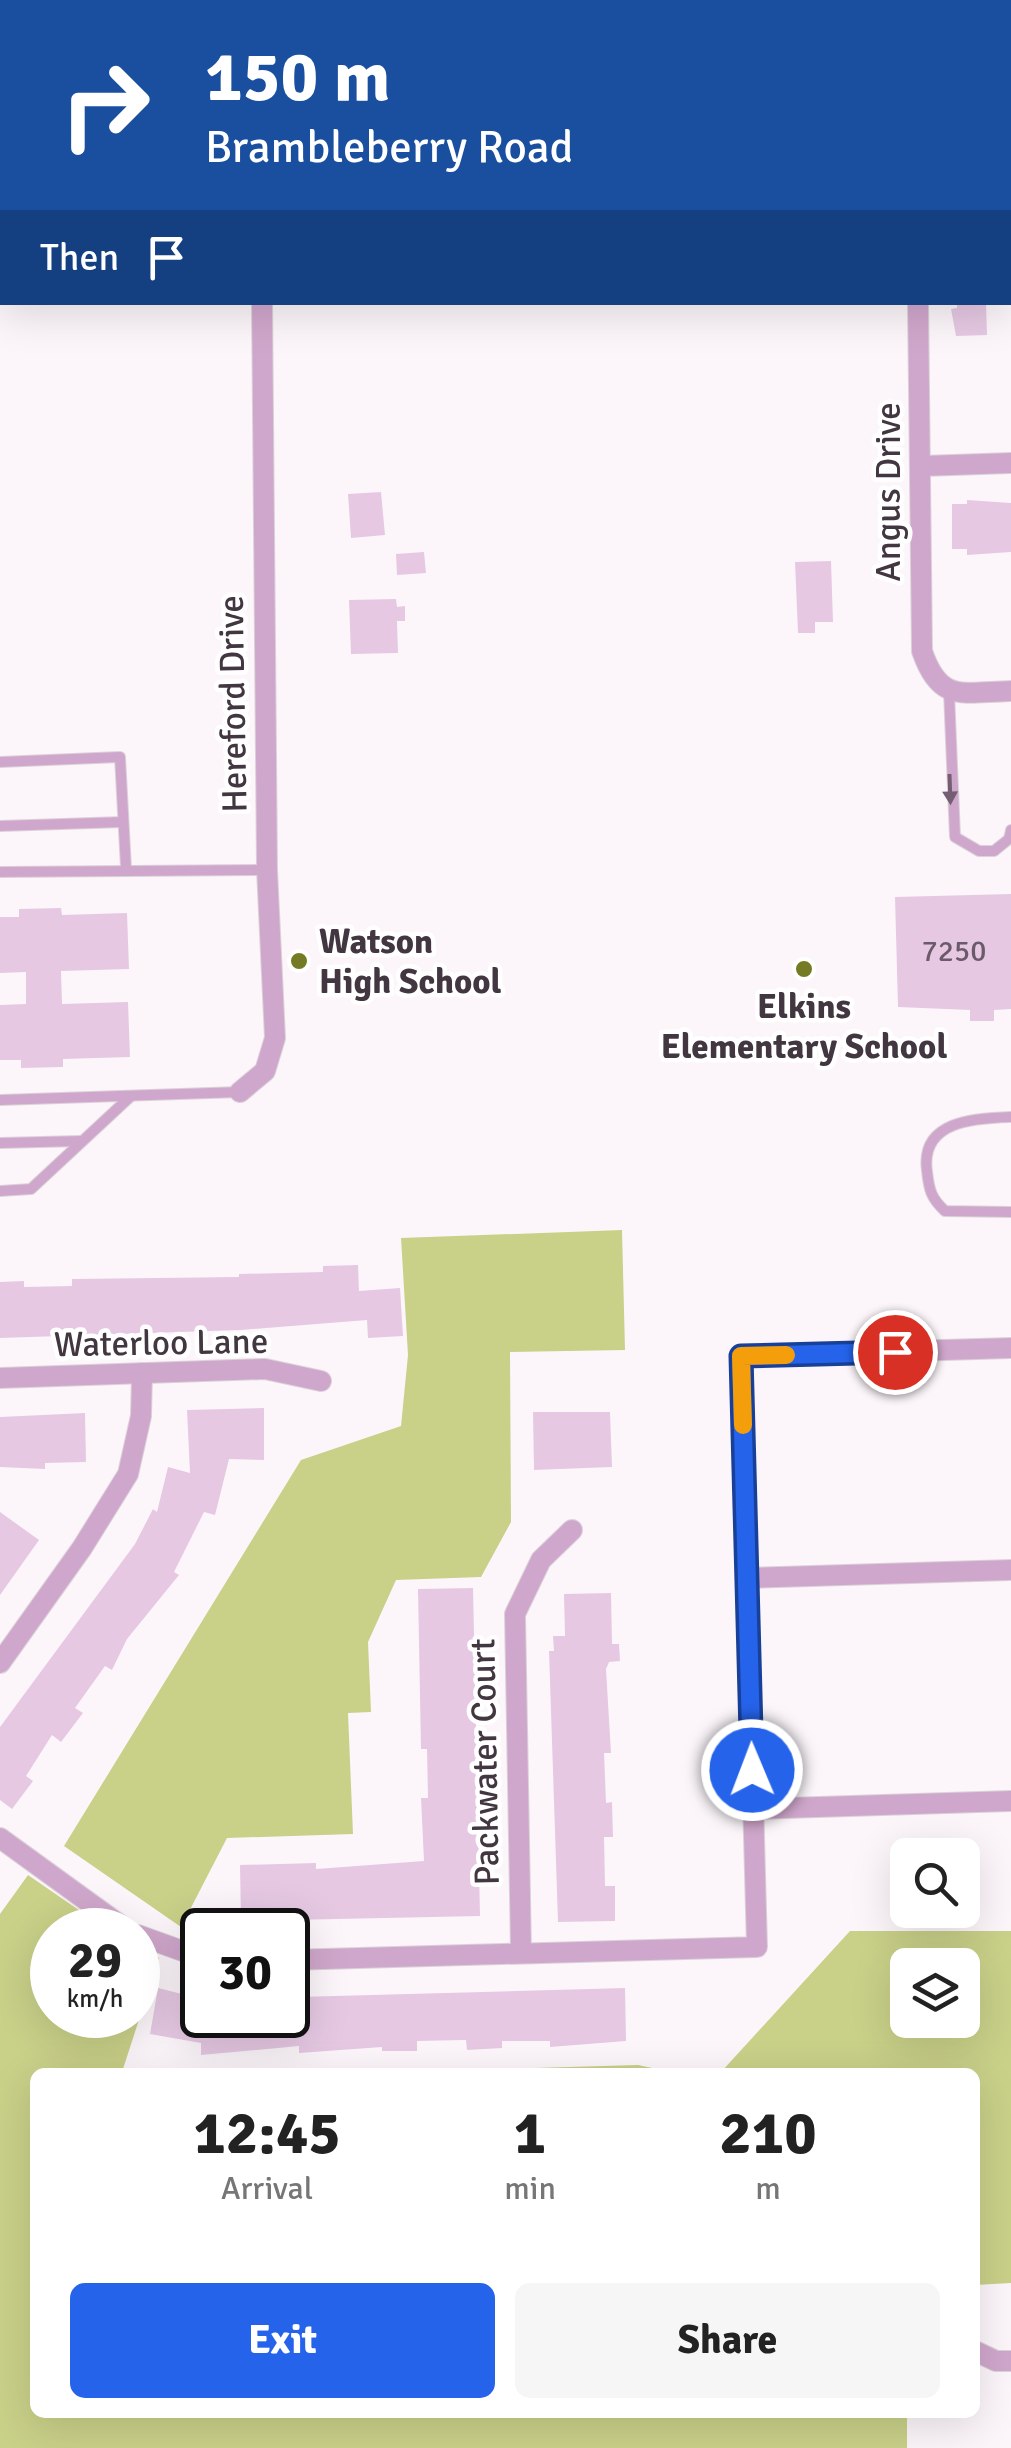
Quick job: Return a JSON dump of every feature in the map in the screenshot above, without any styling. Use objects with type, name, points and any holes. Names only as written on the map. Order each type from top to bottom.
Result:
[{"type":"street","name":"Hereford Drive","points":[[240,1092],[265,1070],[275,1038],[267,870],[262,305]]},
{"type":"street","name":"Angus Drive","points":[[918,305],[923,466],[922,652],[941,686]]},
{"type":"street","points":[[923,466],[1011,462]]},
{"type":"street","points":[[941,686],[1011,690]]},
{"type":"street","points":[[310,1959],[757,1947],[741,1356],[1011,1348]]},
{"type":"street","name":"Waterloo Lane","points":[[0,1378],[265,1370],[321,1381]]},
{"type":"street","points":[[0,1663],[82,1548],[128,1474],[141,1416],[142,1373]]},
{"type":"street","name":"Packwater Court","points":[[521,1954],[515,1614],[540,1560],[572,1530]]},
{"type":"street","points":[[747,1578],[1011,1570]]},
{"type":"street","points":[[754,1809],[1011,1800]]},
{"type":"street","points":[[0,1838],[97,1908]]},
{"type":"street","points":[[980,2353],[996,2361],[1011,2361]]},
{"type":"lane","points":[[941,686],[955,837],[964,846],[994,851],[1009,838],[1011,830]]},
{"type":"lane","points":[[0,762],[120,757],[126,868]]},
{"type":"lane","points":[[0,826],[124,822]]},
{"type":"lane","points":[[0,872],[126,868],[267,870]]},
{"type":"lane","points":[[0,1100],[240,1092]]},
{"type":"lane","points":[[0,1192],[31,1189],[130,1096]]},
{"type":"lane","points":[[1011,1117],[950,1124],[931,1140],[926,1163],[930,1197],[945,1211],[1011,1212]]},
{"type":"lane","points":[[0,1143],[82,1141]]},
{"type":"green space","points":[[622,1230],[625,1350],[510,1352],[511,1522],[481,1577],[396,1580],[368,1642],[371,1712],[348,1713],[353,1834],[227,1838],[191,1908],[180,1908],[180,1926],[160,1912],[160,1908],[154,1908],[64,1846],[301,1460],[401,1426],[408,1355],[401,1238]]},
{"type":"green space","points":[[28,1875],[76,1908],[30,1908],[30,2038],[133,2038],[123,2068],[30,2068],[30,2418],[907,2418],[907,2448],[0,2448],[0,1914]]},
{"type":"green space","points":[[850,1931],[1011,1931],[1011,2283],[980,2285],[980,2068],[725,2068]]},
{"type":"green space","points":[[638,2065],[652,2068],[536,2068]]},
{"type":"building","points":[[986,305],[987,335],[956,336],[951,309]]},
{"type":"building","points":[[381,492],[385,535],[351,538],[348,494]]},
{"type":"building","points":[[967,500],[1011,503],[1011,552],[967,555],[967,549],[952,549],[952,504],[967,504]]},
{"type":"building","points":[[424,552],[426,573],[397,575],[396,554]]},
{"type":"building","points":[[831,561],[833,622],[815,622],[815,633],[798,633],[795,562]]},
{"type":"building","points":[[396,599],[397,607],[405,606],[405,621],[397,621],[398,653],[351,654],[349,600]]},
{"type":"building","points":[[1011,894],[1011,1009],[994,1010],[994,1021],[970,1021],[970,1010],[898,1007],[895,897]]},
{"type":"building","points":[[61,908],[62,915],[127,913],[129,969],[61,971],[62,1004],[128,1002],[130,1057],[63,1059],[63,1067],[21,1068],[21,1060],[0,1060],[0,1005],[26,1004],[26,972],[0,973],[0,917],[19,917],[19,909]]},
{"type":"building","points":[[358,1265],[359,1291],[400,1288],[403,1336],[368,1338],[367,1320],[241,1330],[0,1338],[0,1282],[24,1281],[24,1287],[72,1286],[72,1279],[239,1277],[323,1272],[323,1266]]},
{"type":"building","points":[[264,1408],[264,1460],[229,1459],[215,1515],[204,1512],[174,1572],[179,1575],[127,1639],[112,1670],[105,1666],[75,1708],[83,1713],[61,1742],[52,1735],[26,1776],[33,1781],[12,1809],[0,1800],[0,1727],[135,1544],[153,1509],[157,1512],[168,1467],[190,1473],[187,1410]]},
{"type":"building","points":[[533,1412],[610,1412],[612,1467],[534,1470]]},
{"type":"building","points":[[85,1413],[86,1462],[45,1463],[45,1469],[0,1467],[0,1417]]},
{"type":"building","points":[[0,1512],[39,1540],[0,1595]]},
{"type":"building","points":[[473,1588],[480,1916],[310,1920],[310,1908],[241,1908],[240,1865],[316,1863],[316,1869],[424,1861],[421,1798],[428,1798],[427,1749],[421,1749],[418,1589]]},
{"type":"building","points":[[611,1593],[612,1644],[619,1644],[620,1661],[609,1662],[606,1669],[611,1753],[604,1753],[606,1803],[612,1802],[613,1837],[604,1837],[605,1886],[615,1886],[615,1921],[558,1922],[549,1651],[554,1651],[553,1636],[565,1636],[564,1594]]},
{"type":"building","points":[[160,1988],[180,1994],[180,2038],[310,2038],[310,1997],[625,1988],[626,2041],[550,2047],[550,2041],[502,2041],[502,2048],[467,2050],[466,2040],[417,2041],[417,2051],[382,2051],[382,2047],[299,2053],[299,2046],[201,2055],[201,2043],[160,2036]]},
{"type":"slow traffic","points":[[743,1425],[741,1356],[786,1355]]},
{"type":"place","name":"Watson High School","points":[[299,961]]},
{"type":"place","name":"Elkins Elementary School","points":[[804,969]]},
{"type":"route","points":[[752,1770],[741,1356],[895,1352]]}]
